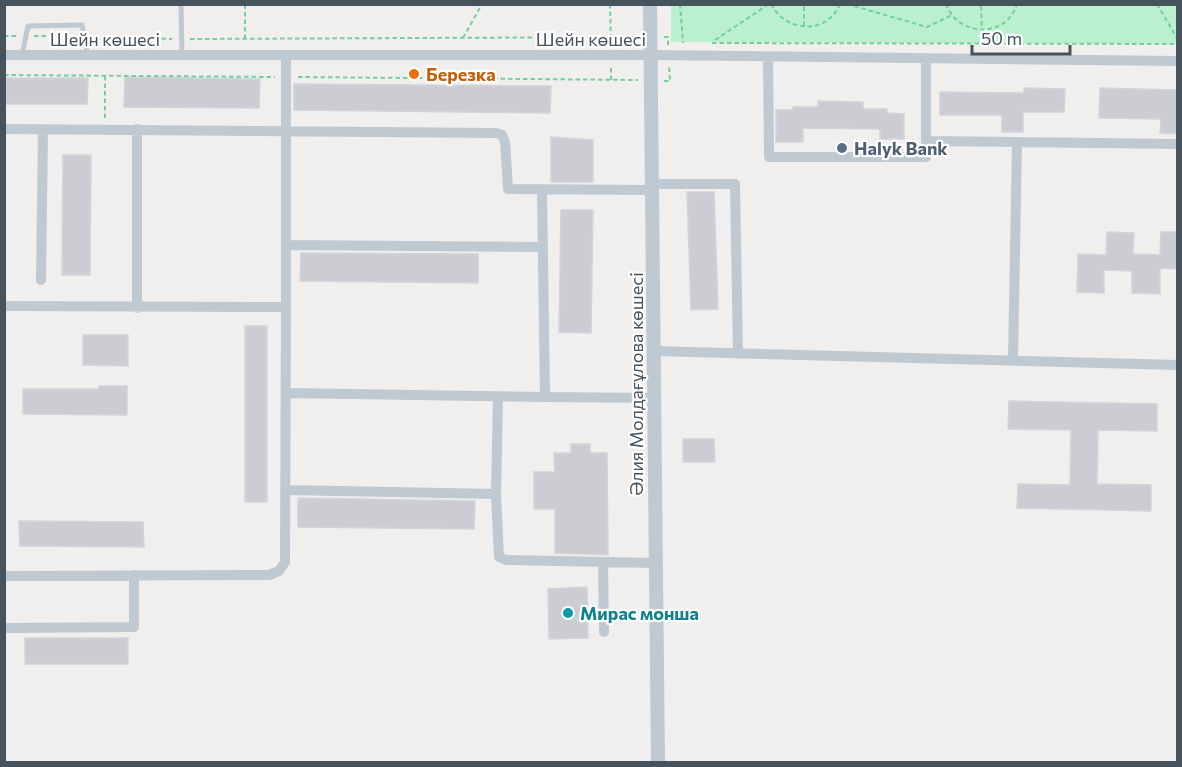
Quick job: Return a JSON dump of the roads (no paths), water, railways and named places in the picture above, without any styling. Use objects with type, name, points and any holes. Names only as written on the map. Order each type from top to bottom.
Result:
[{"type":"street","name":"Әлия Молдағұлова көшесі","points":[[650,4],[658,762]]},
{"type":"street","name":"Шейн көшесі","points":[[4,55],[651,55],[1178,61]]},
{"type":"street","points":[[4,576],[269,575],[279,571],[285,562],[286,56]]},
{"type":"street","points":[[768,57],[769,157],[926,157],[926,58]]},
{"type":"street","points":[[4,129],[496,133],[502,135],[505,142],[508,189],[542,191],[735,184],[738,354]]},
{"type":"street","points":[[136,129],[137,308]]},
{"type":"street","points":[[41,280],[43,130]]},
{"type":"street","points":[[926,141],[1178,144]]},
{"type":"street","points":[[1012,360],[1017,142]]},
{"type":"street","points":[[542,191],[545,397]]},
{"type":"street","points":[[286,245],[543,247]]},
{"type":"street","points":[[4,306],[286,307]]},
{"type":"street","points":[[654,351],[1178,365]]},
{"type":"street","points":[[286,393],[654,398]]},
{"type":"street","points":[[498,397],[496,494],[499,557],[506,560],[656,563]]},
{"type":"street","points":[[285,490],[496,494]]},
{"type":"street","points":[[603,562],[604,632]]},
{"type":"street","points":[[4,628],[134,627],[134,576]]},
{"type":"lane","points":[[181,4],[182,56]]},
{"type":"lane","points":[[22,55],[28,26],[82,25],[88,56]]},
{"type":"place","name":"Березка","points":[[414,74]]},
{"type":"place","name":"Halyk Bank","points":[[842,148]]},
{"type":"place","name":"Мирас монша","points":[[568,613]]}]
